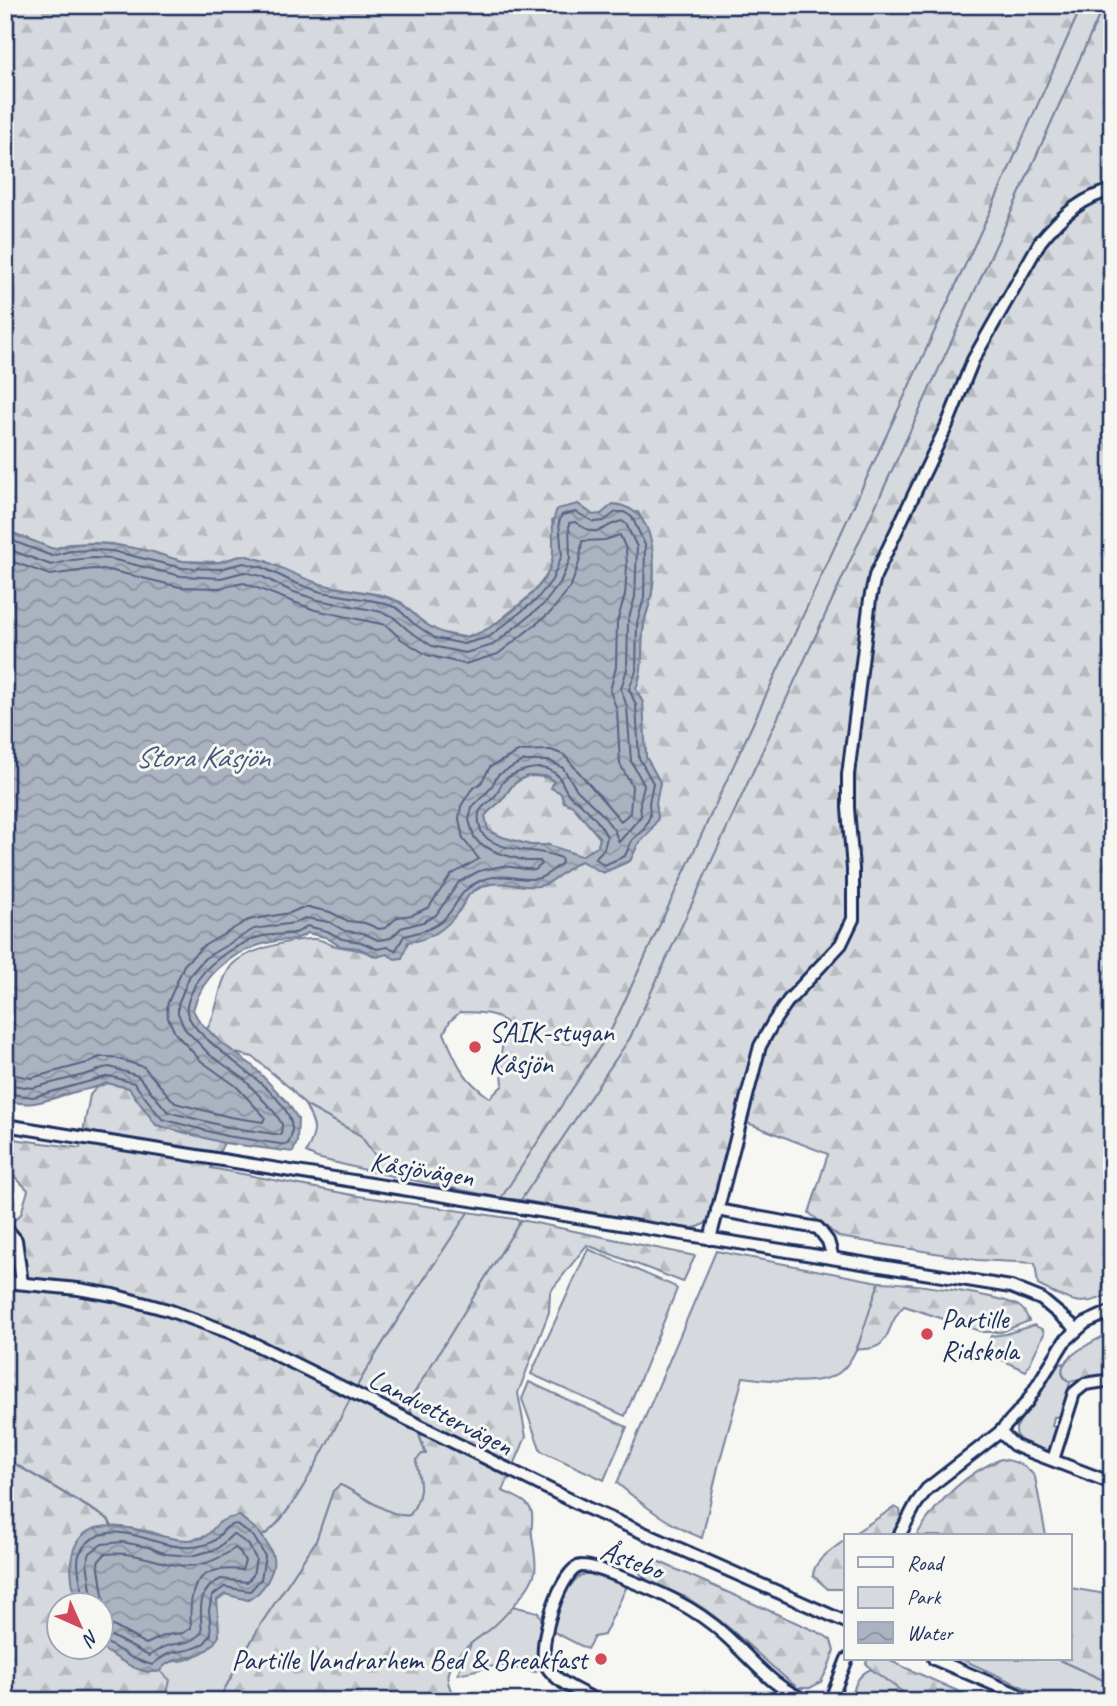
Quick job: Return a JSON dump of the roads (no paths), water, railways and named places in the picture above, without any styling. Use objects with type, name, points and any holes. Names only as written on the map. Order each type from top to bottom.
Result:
[{"type":"street","points":[[710,1239],[760,1046],[789,1001],[841,944],[853,919],[848,775],[870,599],[876,576],[947,425],[973,360],[1040,242],[1052,228],[1083,203],[1112,190]]},
{"type":"street","name":"Kåsjövägen","points":[[5,1125],[1011,1287],[1041,1299],[1077,1329]]},
{"type":"street","points":[[718,1210],[817,1228],[828,1241],[832,1258]]},
{"type":"street","points":[[5,1227],[16,1240],[22,1283]]},
{"type":"street","name":"Landvettervägen","points":[[5,1282],[113,1295],[168,1310],[234,1334],[620,1524],[844,1621]]},
{"type":"street","points":[[900,1534],[927,1489],[999,1432],[1027,1402],[1064,1342],[1077,1329],[1099,1315],[1112,1311]]},
{"type":"street","points":[[1052,1460],[1074,1393],[1085,1384],[1112,1380]]},
{"type":"street","points":[[999,1432],[1014,1444],[1112,1482]]},
{"type":"street","name":"Åstebo","points":[[598,1701],[555,1675],[545,1664],[542,1653],[558,1595],[570,1572],[581,1566],[651,1588],[696,1611],[724,1633],[778,1687],[808,1701]]},
{"type":"street","points":[[825,1701],[831,1699],[847,1660]]},
{"type":"street","points":[[935,1660],[1033,1701]]},
{"type":"water","name":"Stora Kåsjön","points":[[578,504],[593,515],[601,514],[613,504],[628,508],[639,516],[651,540],[653,584],[636,689],[643,703],[646,757],[660,782],[656,803],[658,818],[638,844],[630,861],[603,873],[581,861],[550,882],[539,886],[495,883],[478,888],[442,928],[423,939],[408,942],[402,958],[395,959],[387,954],[377,957],[359,948],[340,946],[325,937],[307,933],[296,939],[276,941],[248,949],[224,964],[205,984],[193,1010],[199,1021],[220,1042],[253,1066],[288,1103],[298,1119],[297,1142],[293,1152],[224,1143],[156,1125],[129,1088],[107,1083],[40,1102],[23,1103],[5,1099],[5,530],[53,549],[78,544],[115,545],[183,561],[207,563],[246,556],[321,584],[394,600],[431,627],[462,637],[484,631],[496,623],[520,604],[546,576],[552,559],[553,526],[557,509]],"holes":[[[527,776],[548,776],[554,781],[551,788],[561,793],[564,802],[573,806],[600,838],[598,846],[581,856],[548,845],[530,845],[488,830],[485,816],[510,788]]]},
{"type":"water","points":[[240,1516],[264,1539],[272,1554],[273,1567],[263,1587],[248,1600],[225,1594],[217,1600],[219,1636],[204,1652],[172,1661],[160,1671],[152,1672],[128,1665],[116,1658],[116,1590],[74,1590],[73,1586],[72,1558],[81,1537],[93,1529],[108,1526],[189,1540],[208,1535],[229,1518]]},
{"type":"waterway","points":[[5,1458],[108,1519],[112,1527]]},
{"type":"place","name":"SAIK-stugan Kåsjön","points":[[475,1047]]},
{"type":"place","name":"Partille Ridskola","points":[[927,1334]]},
{"type":"place","name":"Partille Vandrarhem Bed & Breakfast","points":[[601,1659]]}]
